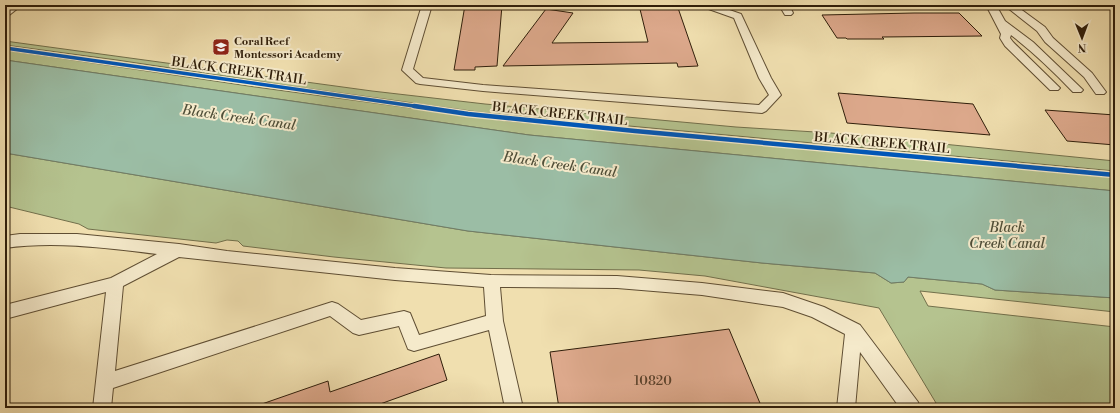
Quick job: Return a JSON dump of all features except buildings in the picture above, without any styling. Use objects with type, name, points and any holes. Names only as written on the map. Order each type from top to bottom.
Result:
[{"type":"lane","points":[[5,14],[17,5]]},
{"type":"lane","points":[[427,5],[407,70],[420,81],[483,88],[762,109],[775,95],[765,78],[738,16],[706,5]]},
{"type":"lane","points":[[991,5],[1001,23],[1006,34],[1005,38],[1009,44],[1054,88]]},
{"type":"lane","points":[[1009,5],[1041,29],[1049,40],[1088,75],[1100,92]]},
{"type":"lane","points":[[1001,23],[1016,33],[1077,90]]},
{"type":"lane","points":[[1016,33],[1035,36],[1042,35],[1044,32]]},
{"type":"lane","points":[[5,242],[20,240],[77,239],[395,274],[491,281],[617,282],[702,290],[783,300],[818,312],[854,330],[911,408]]},
{"type":"lane","points":[[5,312],[115,283],[179,250]]},
{"type":"lane","points":[[491,281],[495,321],[514,408]]},
{"type":"lane","points":[[102,408],[115,283]]},
{"type":"lane","points":[[105,382],[332,310],[359,328],[404,318],[414,344],[495,321]]},
{"type":"lane","points":[[846,408],[854,330]]},
{"type":"shaded area","points":[[5,41],[372,91],[485,104],[736,127],[831,133],[1115,161],[1115,171],[478,112],[5,45]]},
{"type":"shaded area","points":[[5,50],[255,87],[508,121],[1115,177],[1115,191],[529,135],[5,60]]},
{"type":"shaded area","points":[[5,153],[468,231],[762,263],[875,273],[891,283],[904,282],[908,277],[982,284],[995,290],[1115,298],[1115,312],[920,291],[928,306],[1115,327],[1115,408],[939,408],[879,308],[705,276],[639,270],[446,268],[243,246],[238,241],[227,240],[216,243],[88,229],[79,224],[5,206]]},
{"type":"water","name":"Black Creek Canal","points":[[5,60],[529,135],[1115,191],[1115,298],[995,290],[982,284],[908,277],[904,282],[891,283],[875,273],[762,263],[468,231],[5,153]]},
{"type":"cycle path","name":"BLACK CREEK TRAIL","points":[[5,48],[468,114],[635,131],[1115,175]]},
{"type":"place","name":"Coral Reef Montessori Academy","points":[[221,47]]}]
